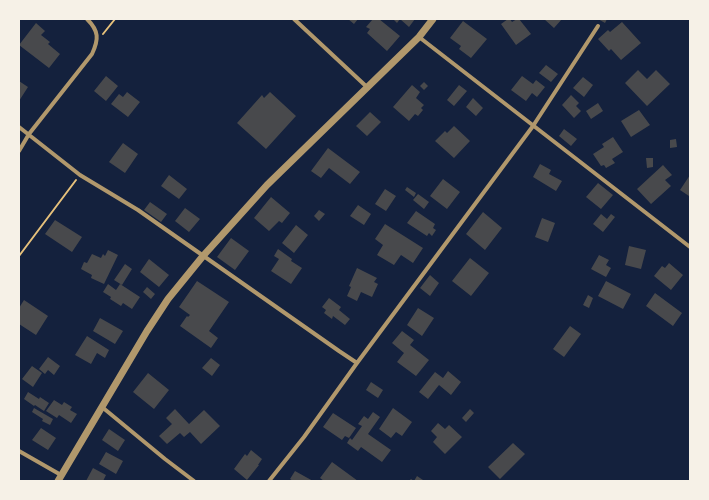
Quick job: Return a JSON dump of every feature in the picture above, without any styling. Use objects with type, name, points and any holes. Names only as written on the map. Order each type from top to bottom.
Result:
[{"type":"street","points":[[19,151],[29,134],[92,54],[97,43],[96,33],[94,26],[87,19]]},
{"type":"street","points":[[294,19],[368,88]]},
{"type":"street","points":[[19,451],[60,478],[147,331],[168,299],[267,185],[368,88],[419,37],[434,19]]},
{"type":"street","points":[[269,481],[304,437],[533,126],[598,26]]},
{"type":"street","points":[[419,37],[690,247]]},
{"type":"street","points":[[19,127],[80,175],[138,210],[357,363]]},
{"type":"street","points":[[102,407],[194,481]]},
{"type":"path","points":[[97,43],[115,19]]},
{"type":"path","points":[[19,256],[80,175]]},
{"type":"building","points":[[348,19],[358,19],[354,24]]},
{"type":"building","points":[[373,19],[379,19],[400,36],[387,51],[367,33],[370,29],[366,27]]},
{"type":"building","points":[[393,19],[400,19],[397,23]]},
{"type":"building","points":[[400,19],[415,19],[409,27]]},
{"type":"building","points":[[508,19],[512,22],[519,19],[531,34],[516,45],[501,24]]},
{"type":"building","points":[[544,19],[562,19],[554,28]]},
{"type":"building","points":[[598,19],[607,19],[605,23]]},
{"type":"building","points":[[463,21],[487,39],[471,58],[459,49],[461,46],[450,38]]},
{"type":"building","points":[[622,22],[641,43],[621,60],[611,49],[609,51],[598,39],[608,30],[610,32]]},
{"type":"building","points":[[36,23],[45,31],[41,35],[50,42],[48,44],[60,54],[49,68],[19,45]]},
{"type":"building","points":[[546,65],[558,74],[551,82],[539,73]]},
{"type":"building","points":[[638,70],[647,79],[656,70],[670,84],[647,106],[625,83]]},
{"type":"building","points":[[106,76],[118,86],[106,101],[94,91]]},
{"type":"building","points":[[522,76],[533,84],[536,80],[545,87],[537,97],[532,93],[526,101],[511,90]]},
{"type":"building","points":[[583,77],[593,85],[584,97],[573,88]]},
{"type":"building","points":[[19,81],[28,87],[19,101]]},
{"type":"building","points":[[424,82],[428,86],[424,90],[420,86]]},
{"type":"building","points":[[412,85],[420,92],[416,98],[424,105],[421,108],[423,110],[418,116],[415,114],[409,121],[393,107]]},
{"type":"building","points":[[459,85],[467,91],[454,106],[447,100]]},
{"type":"building","points":[[127,92],[140,102],[128,117],[111,104],[119,94],[123,97]]},
{"type":"building","points":[[270,92],[296,116],[266,149],[237,123],[262,95],[264,98]]},
{"type":"building","points":[[571,95],[579,103],[576,106],[581,111],[574,118],[562,105]]},
{"type":"building","points":[[473,98],[483,108],[476,116],[466,107]]},
{"type":"building","points":[[598,103],[603,111],[591,119],[586,111]]},
{"type":"building","points":[[639,110],[650,125],[631,137],[621,121]]},
{"type":"building","points":[[370,112],[381,122],[367,136],[356,126]]},
{"type":"building","points":[[454,126],[470,141],[454,158],[435,141],[445,131],[447,133]]},
{"type":"building","points":[[564,129],[577,139],[571,146],[559,136]]},
{"type":"building","points":[[613,137],[623,152],[612,159],[615,163],[606,168],[604,165],[601,166],[593,154],[604,147],[602,144]]},
{"type":"building","points":[[676,139],[677,147],[670,148],[670,140]]},
{"type":"building","points":[[123,143],[138,154],[125,173],[109,162]]},
{"type":"building","points":[[328,148],[360,172],[350,184],[329,168],[321,178],[311,171]]},
{"type":"building","points":[[646,158],[653,158],[653,167],[647,168]]},
{"type":"building","points":[[540,164],[551,170],[549,174],[562,181],[556,191],[533,177]]},
{"type":"building","points":[[663,165],[672,175],[665,180],[671,186],[651,204],[637,189]]},
{"type":"building","points":[[169,175],[187,189],[179,199],[161,186]]},
{"type":"building","points":[[690,175],[690,195],[689,196],[680,190]]},
{"type":"building","points":[[443,179],[460,192],[447,209],[430,196]]},
{"type":"building","points":[[598,183],[613,195],[601,209],[586,197]]},
{"type":"building","points":[[407,187],[416,193],[414,197],[405,190]]},
{"type":"building","points":[[385,189],[396,196],[386,211],[375,204]]},
{"type":"building","points":[[418,194],[429,202],[424,209],[413,200]]},
{"type":"building","points":[[271,197],[290,213],[282,223],[279,221],[269,231],[254,218]]},
{"type":"building","points":[[150,202],[167,214],[161,222],[144,210]]},
{"type":"building","points":[[358,205],[371,214],[364,225],[350,216]]},
{"type":"building","points":[[185,208],[200,219],[189,232],[175,221]]},
{"type":"building","points":[[319,210],[325,214],[319,221],[314,216]]},
{"type":"building","points":[[416,211],[435,224],[433,228],[436,230],[432,236],[429,233],[427,236],[407,223]]},
{"type":"building","points":[[483,212],[502,228],[485,250],[466,234]]},
{"type":"building","points":[[601,214],[607,219],[611,214],[615,217],[603,232],[593,224]]},
{"type":"building","points":[[542,218],[555,223],[548,242],[535,237]]},
{"type":"building","points":[[55,220],[82,237],[72,252],[45,234]]},
{"type":"building","points":[[385,224],[423,248],[413,263],[401,255],[394,265],[377,255],[383,245],[375,239]]},
{"type":"building","points":[[296,225],[308,235],[294,253],[282,243]]},
{"type":"building","points":[[231,238],[249,251],[235,270],[217,257]]},
{"type":"building","points":[[629,246],[646,250],[641,269],[625,265]]},
{"type":"building","points":[[278,249],[292,259],[291,261],[302,268],[291,284],[271,271],[279,259],[274,256]]},
{"type":"building","points":[[108,250],[118,255],[104,284],[91,278],[92,275],[81,269],[84,262],[87,263],[92,254],[101,258],[103,254],[105,256]]},
{"type":"building","points":[[599,255],[609,260],[606,265],[611,268],[606,277],[591,269]]},
{"type":"building","points":[[470,258],[489,273],[471,296],[452,281]]},
{"type":"building","points":[[149,259],[169,275],[159,287],[140,272]]},
{"type":"building","points":[[669,263],[683,275],[671,290],[654,276],[662,266],[665,268]]},
{"type":"building","points":[[125,264],[132,269],[122,285],[114,280]]},
{"type":"building","points":[[357,268],[377,278],[374,282],[378,284],[372,297],[361,292],[357,301],[347,296],[351,287],[349,286]]},
{"type":"building","points":[[430,275],[439,283],[430,296],[420,288]]},
{"type":"building","points":[[197,281],[229,302],[209,331],[218,338],[211,348],[180,326],[187,316],[188,317],[190,315],[179,307]]},
{"type":"building","points":[[606,281],[631,294],[623,309],[598,296]]},
{"type":"building","points":[[108,284],[116,290],[120,284],[140,297],[132,309],[123,303],[121,306],[110,299],[111,297],[103,292]]},
{"type":"building","points":[[147,287],[155,294],[151,299],[143,292]]},
{"type":"building","points":[[655,293],[682,313],[673,326],[646,306]]},
{"type":"building","points":[[588,295],[593,298],[589,308],[583,305]]},
{"type":"building","points":[[329,298],[341,307],[339,310],[350,319],[345,325],[333,316],[332,319],[324,313],[326,310],[322,307]]},
{"type":"building","points":[[24,300],[48,316],[36,335],[19,324],[19,308]]},
{"type":"building","points":[[418,308],[434,318],[422,336],[407,325]]},
{"type":"building","points":[[100,318],[123,331],[115,344],[93,331]]},
{"type":"building","points":[[570,326],[581,334],[564,357],[553,349]]},
{"type":"building","points":[[402,331],[414,340],[410,345],[429,360],[416,376],[397,362],[404,353],[392,343]]},
{"type":"building","points":[[87,336],[109,350],[105,358],[97,353],[91,364],[75,355]]},
{"type":"building","points":[[48,357],[60,366],[54,375],[48,370],[45,374],[39,369]]},
{"type":"building","points":[[211,358],[220,365],[212,376],[202,368]]},
{"type":"building","points":[[32,366],[42,373],[33,387],[22,379]]},
{"type":"building","points":[[448,371],[461,382],[451,395],[439,385],[428,399],[419,392],[435,372],[443,378]]},
{"type":"building","points":[[148,373],[169,390],[154,409],[133,392]]},
{"type":"building","points":[[371,382],[383,390],[378,398],[366,390]]},
{"type":"building","points":[[28,392],[49,403],[44,411],[24,399]]},
{"type":"building","points":[[54,400],[62,405],[64,402],[72,407],[70,410],[77,414],[71,423],[59,415],[57,418],[46,411]]},
{"type":"building","points":[[34,408],[53,419],[50,425],[42,421],[43,419],[32,412]]},
{"type":"building","points":[[393,408],[412,422],[402,436],[396,432],[391,438],[379,429]]},
{"type":"building","points":[[175,409],[189,424],[204,410],[220,426],[201,444],[190,432],[184,437],[180,433],[167,444],[159,436],[172,424],[166,418]]},
{"type":"building","points":[[470,409],[474,413],[466,422],[462,418]]},
{"type":"building","points":[[373,412],[380,417],[368,434],[391,450],[382,462],[361,447],[358,451],[347,443],[350,438],[352,440],[362,426],[358,424],[364,416],[368,419]]},
{"type":"building","points":[[333,413],[356,428],[349,438],[345,436],[342,440],[323,427]]},
{"type":"building","points":[[438,423],[445,429],[449,425],[462,437],[445,454],[433,442],[437,437],[431,431]]},
{"type":"building","points":[[41,428],[56,438],[48,450],[32,440]]},
{"type":"building","points":[[109,429],[125,440],[118,451],[102,440]]},
{"type":"building","points":[[513,443],[525,454],[500,479],[488,467]]},
{"type":"building","points":[[251,450],[262,459],[247,480],[234,469],[245,454],[247,456]]},
{"type":"building","points":[[106,452],[123,461],[116,474],[99,464]]},
{"type":"building","points":[[332,462],[358,481],[324,481],[320,478]]},
{"type":"building","points":[[93,468],[106,475],[103,481],[86,481]]},
{"type":"building","points":[[295,471],[313,481],[293,481],[290,479]]},
{"type":"building","points":[[417,476],[423,480],[423,481],[414,481]]}]
